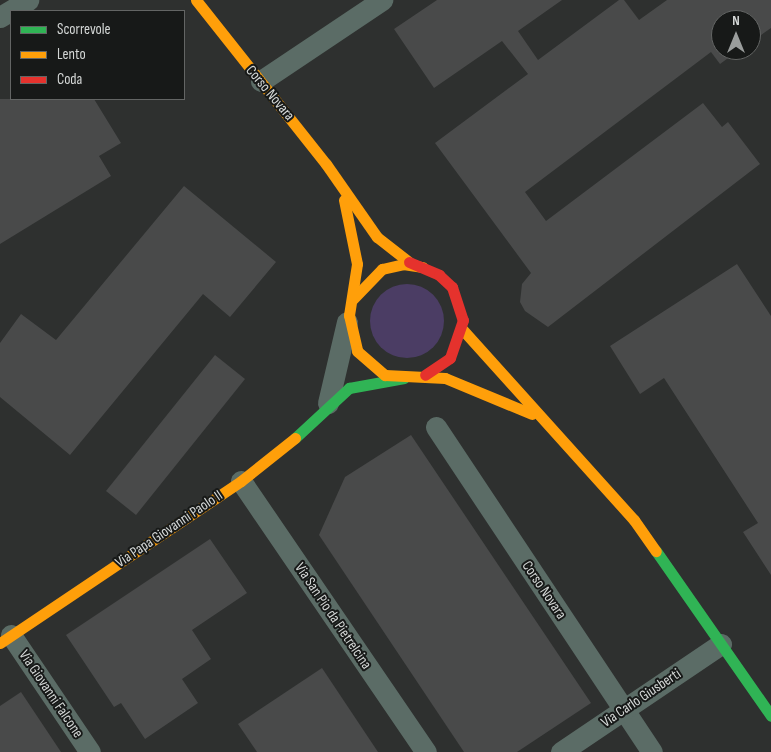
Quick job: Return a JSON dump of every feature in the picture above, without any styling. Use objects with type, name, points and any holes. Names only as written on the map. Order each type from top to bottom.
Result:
[{"type":"main road","name":"Corso Novara","points":[[196,0],[326,164],[341,189],[377,236],[404,260],[424,267],[452,287],[460,303],[462,329],[450,358],[424,375]]},
{"type":"main road","name":"Corso Novara","points":[[341,189],[356,249],[351,307],[357,351],[385,375],[404,378],[424,375],[467,384],[538,417]]},
{"type":"main road","points":[[351,307],[365,282],[382,269],[403,264],[424,267]]},
{"type":"main road","name":"Corso Novara","points":[[462,329],[538,417],[634,520],[771,716]]},
{"type":"main road","name":"Via Papa Giovanni Paolo II","points":[[5,639],[241,481],[310,426],[328,403],[349,388],[404,378]]},
{"type":"street","points":[[12,10],[28,0]]},
{"type":"street","points":[[261,81],[382,0]]},
{"type":"street","name":"Via Papa Giovanni Paolo II","points":[[328,403],[351,307]]},
{"type":"street","name":"Corso Novara","points":[[436,427],[652,752]]},
{"type":"street","name":"Via San Pio da Pietrelcina","points":[[241,481],[426,752]]},
{"type":"street","name":"Via Giovanni Falcone","points":[[5,639],[90,752]]},
{"type":"street","name":"Via Carlo Giusberti","points":[[561,752],[721,644]]},
{"type":"shaded area","points":[[407,284],[428,290],[438,300],[444,321],[438,342],[428,352],[407,358],[386,352],[376,342],[370,321],[376,300],[386,290]]},
{"type":"building","points":[[437,0],[562,0],[518,31],[538,60],[619,0],[624,0],[639,20],[667,0],[771,0],[771,28],[761,35],[761,10],[711,10],[711,52],[525,192],[546,221],[703,103],[722,127],[728,122],[760,164],[548,327],[525,311],[520,302],[522,284],[531,273],[435,143],[528,74],[502,41],[434,88],[394,29]]},
{"type":"building","points":[[717,60],[725,60],[720,64]]},
{"type":"building","points":[[0,99],[95,100],[121,143],[99,156],[111,176],[0,244]]},
{"type":"building","points":[[184,186],[276,262],[230,317],[203,294],[70,455],[0,397],[0,343],[21,314],[56,340]]},
{"type":"building","points":[[737,264],[771,316],[771,575],[743,532],[758,523],[664,378],[640,394],[610,346]]},
{"type":"building","points":[[215,355],[245,379],[136,515],[106,491]]},
{"type":"building","points":[[411,435],[591,703],[517,752],[464,752],[319,535],[345,477]]},
{"type":"building","points":[[210,539],[247,593],[192,630],[211,659],[182,679],[198,703],[145,739],[121,703],[114,707],[66,635]]},
{"type":"building","points":[[322,668],[378,752],[257,752],[238,724]]},
{"type":"building","points":[[21,692],[61,752],[0,752],[0,706]]},
{"type":"traffic: fast","points":[[295,438],[349,388],[404,378]]},
{"type":"traffic: fast","points":[[656,551],[771,716]]},
{"type":"traffic: slow","points":[[196,0],[326,164],[377,237],[409,262]]},
{"type":"traffic: slow","points":[[344,200],[357,264],[349,315],[357,351],[385,375],[445,378],[532,414]]},
{"type":"traffic: slow","points":[[353,299],[382,269],[403,264],[423,267]]},
{"type":"traffic: slow","points":[[462,329],[634,520],[656,551]]},
{"type":"traffic: slow","points":[[0,643],[241,481],[295,438]]},
{"type":"traffic: jam","points":[[409,262],[439,275],[452,287],[463,320],[450,358],[425,375]]}]
